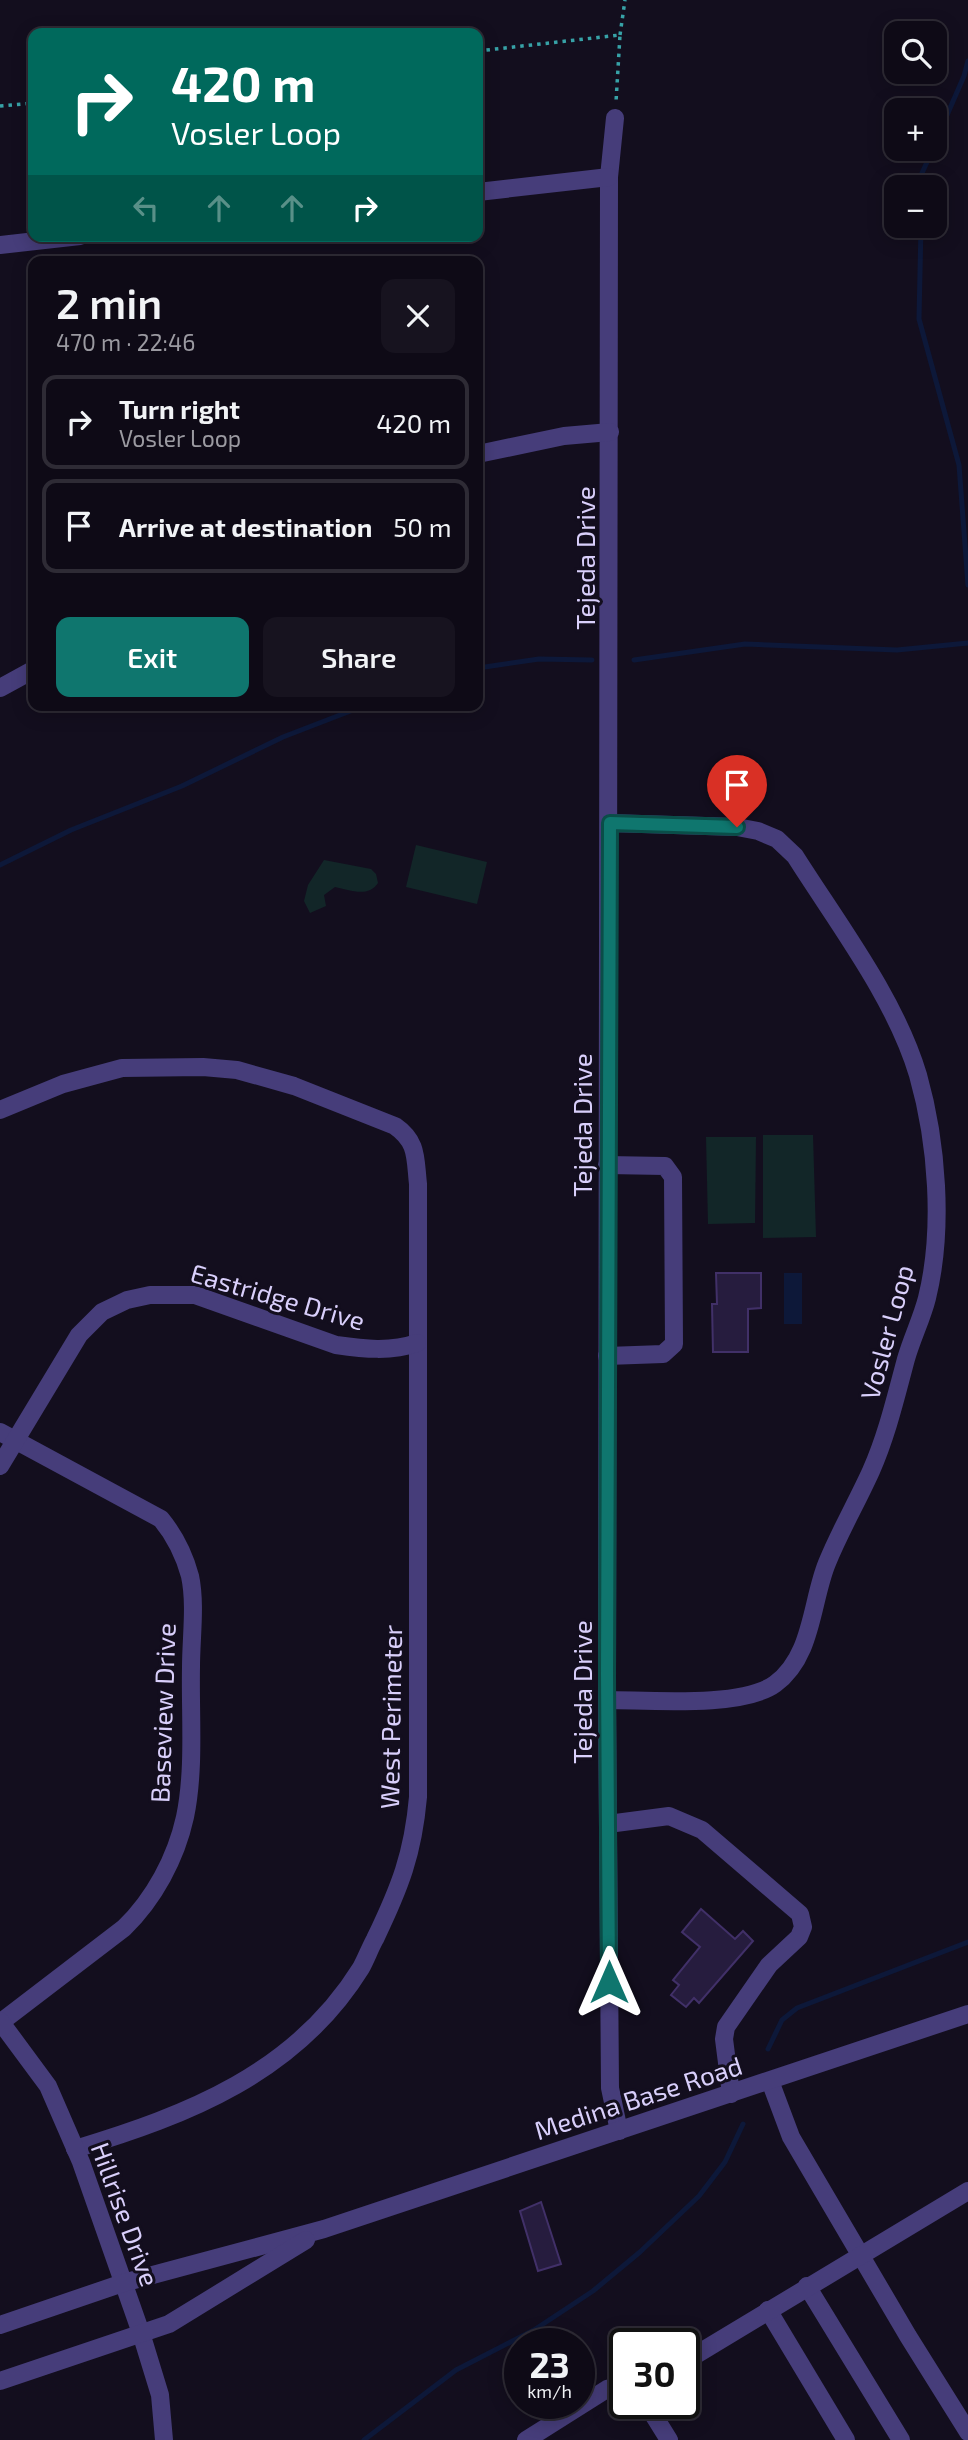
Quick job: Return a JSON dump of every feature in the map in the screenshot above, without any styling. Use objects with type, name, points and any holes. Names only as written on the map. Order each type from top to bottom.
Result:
[{"type":"street","name":"Tejeda Drive","points":[[615,118],[609,177],[607,1700],[610,2088],[620,2132]]},
{"type":"street","points":[[483,191],[609,177]]},
{"type":"street","points":[[0,245],[28,242]]},
{"type":"street","points":[[483,453],[564,436],[610,432]]},
{"type":"street","points":[[0,688],[28,673]]},
{"type":"street","name":"Vosler Loop","points":[[607,1700],[718,1699],[742,1696],[764,1691],[778,1682],[791,1668],[799,1656],[809,1628],[827,1563],[872,1469],[886,1433],[912,1337],[927,1298],[934,1256],[936,1219],[933,1150],[918,1075],[905,1039],[890,1006],[795,856],[777,839],[758,831],[737,827],[610,823]]},
{"type":"street","name":"West Perimeter","points":[[0,1110],[62,1084],[122,1068],[204,1067],[237,1070],[294,1086],[387,1123],[406,1134],[414,1145],[418,1184],[418,1797],[409,1854],[397,1894],[361,1967],[312,2031],[282,2057],[189,2110],[75,2150]]},
{"type":"street","points":[[607,1165],[665,1166],[673,1177],[674,1344],[663,1354],[607,1356]]},
{"type":"street","name":"Eastridge Drive","points":[[0,1466],[8,1436],[79,1335],[102,1312],[127,1300],[175,1293],[195,1295],[336,1345],[360,1349],[400,1349],[417,1343]]},
{"type":"street","name":"Baseview Drive","points":[[1,2021],[124,1928],[142,1912],[159,1884],[176,1846],[185,1817],[189,1781],[192,1612],[191,1579],[183,1551],[160,1519],[8,1436]]},
{"type":"street","points":[[608,1824],[669,1816],[702,1830],[800,1914],[803,1927],[799,1937],[769,1965],[726,2026],[724,2039],[731,2094]]},
{"type":"street","name":"Medina Base Road","points":[[0,2325],[122,2283],[324,2229],[968,2014]]},
{"type":"street","name":"Hillrise Drive","points":[[1,2021],[48,2086],[75,2150],[141,2333],[160,2395],[164,2440]]},
{"type":"street","points":[[770,2081],[791,2137],[968,2432]]},
{"type":"street","points":[[700,2352],[968,2191]]},
{"type":"street","name":"Medina Base Road","points":[[0,2381],[169,2324],[324,2229]]},
{"type":"street","points":[[807,2286],[901,2440]]},
{"type":"street","points":[[768,2310],[846,2440]]},
{"type":"street","points":[[526,2440],[609,2388]]},
{"type":"street","points":[[656,2419],[669,2440]]},
{"type":"path","points":[[615,118],[620,34],[625,0]]},
{"type":"path","points":[[483,50],[620,34]]},
{"type":"path","points":[[0,106],[28,103]]},
{"type":"green space","points":[[416,845],[487,862],[477,904],[406,887]]},
{"type":"green space","points":[[324,860],[371,869],[376,874],[378,883],[364,892],[335,887],[324,895],[326,906],[310,913],[304,901],[308,885]]},
{"type":"green space","points":[[763,1135],[813,1135],[816,1237],[763,1238]]},
{"type":"green space","points":[[706,1137],[756,1137],[755,1223],[708,1224]]},
{"type":"water","points":[[784,1273],[802,1273],[802,1324],[784,1324]]},
{"type":"building","points":[[716,1273],[761,1273],[761,1308],[748,1309],[748,1352],[713,1352],[712,1304],[717,1304]]},
{"type":"building","points":[[701,1909],[735,1939],[743,1931],[753,1941],[699,2003],[694,1998],[686,2007],[671,1995],[679,1985],[673,1980],[700,1947],[682,1932]]},
{"type":"building","points":[[541,2202],[561,2264],[538,2271],[520,2211]]},
{"type":"waterway","points":[[947,115],[968,61]]},
{"type":"waterway","points":[[922,175],[928,161]]},
{"type":"waterway","points":[[921,238],[919,319],[959,465],[968,585]]},
{"type":"waterway","points":[[634,660],[745,644],[897,650],[968,643]]},
{"type":"waterway","points":[[483,667],[539,659],[592,660]]},
{"type":"waterway","points":[[0,865],[71,830],[182,786],[283,737],[350,711]]},
{"type":"waterway","points":[[768,2049],[782,2020],[797,2008],[968,1942]]},
{"type":"waterway","points":[[364,2440],[456,2370],[534,2330],[593,2291],[640,2252],[699,2196],[725,2162],[743,2124]]},
{"type":"route","points":[[609,1982],[607,1140],[610,823],[737,827]]}]
